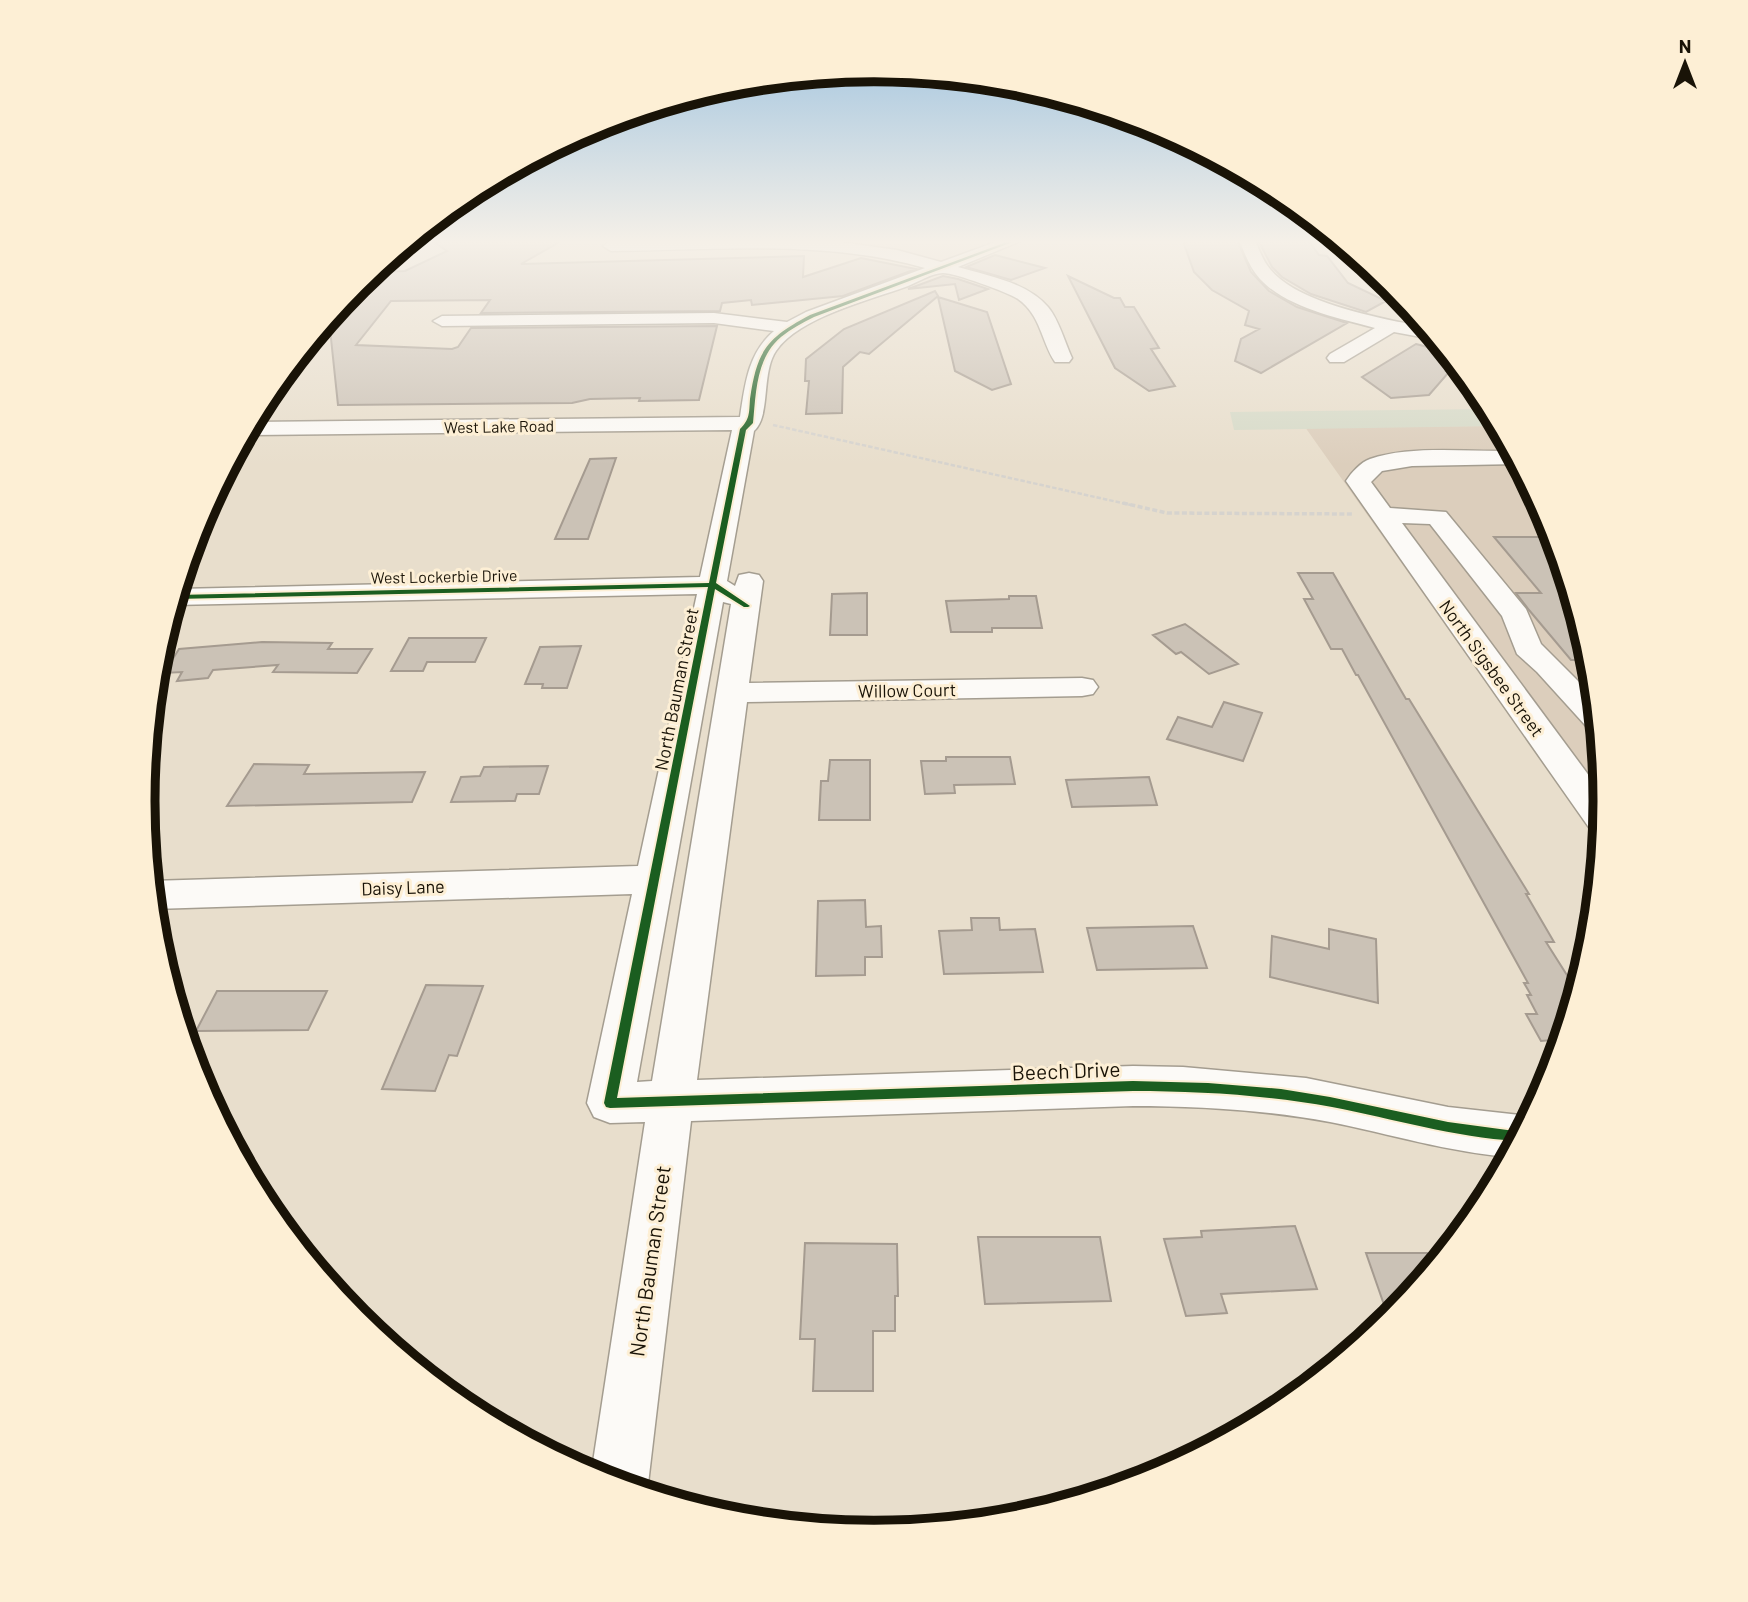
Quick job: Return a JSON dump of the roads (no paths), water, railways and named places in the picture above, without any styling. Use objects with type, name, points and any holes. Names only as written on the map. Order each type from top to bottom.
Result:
[{"type":"street","name":"North Bauman Street","points":[[620,1473],[671,1101],[733,693],[743,429],[751,419],[759,361],[772,341],[789,328],[816,315]]},
{"type":"street","points":[[1044,315],[1062,358]]},
{"type":"street","points":[[1355,315],[1418,332]]},
{"type":"street","points":[[442,321],[713,318],[789,328]]},
{"type":"street","points":[[1338,358],[1391,326]]},
{"type":"street","name":"West Lake Road","points":[[260,429],[751,419]]},
{"type":"street","points":[[1480,458],[1505,458]]},
{"type":"street","points":[[1480,458],[1510,467]]},
{"type":"street","name":"North Sigsbee Street","points":[[1480,458],[1412,459],[1375,465],[1358,481],[1589,782]]},
{"type":"street","points":[[1383,514],[1437,517],[1516,615],[1527,648],[1548,666],[1587,708]]},
{"type":"street","name":"North Bauman Street","points":[[610,1103],[654,879],[736,591]]},
{"type":"street","name":"West Lockerbie Drive","points":[[185,597],[736,591]]},
{"type":"street","name":"Willow Court","points":[[733,693],[1082,687]]},
{"type":"street","name":"Daisy Lane","points":[[161,895],[654,879]]},
{"type":"street","name":"Beech Drive","points":[[610,1103],[1198,1086],[1329,1102],[1464,1130],[1510,1135]]}]
